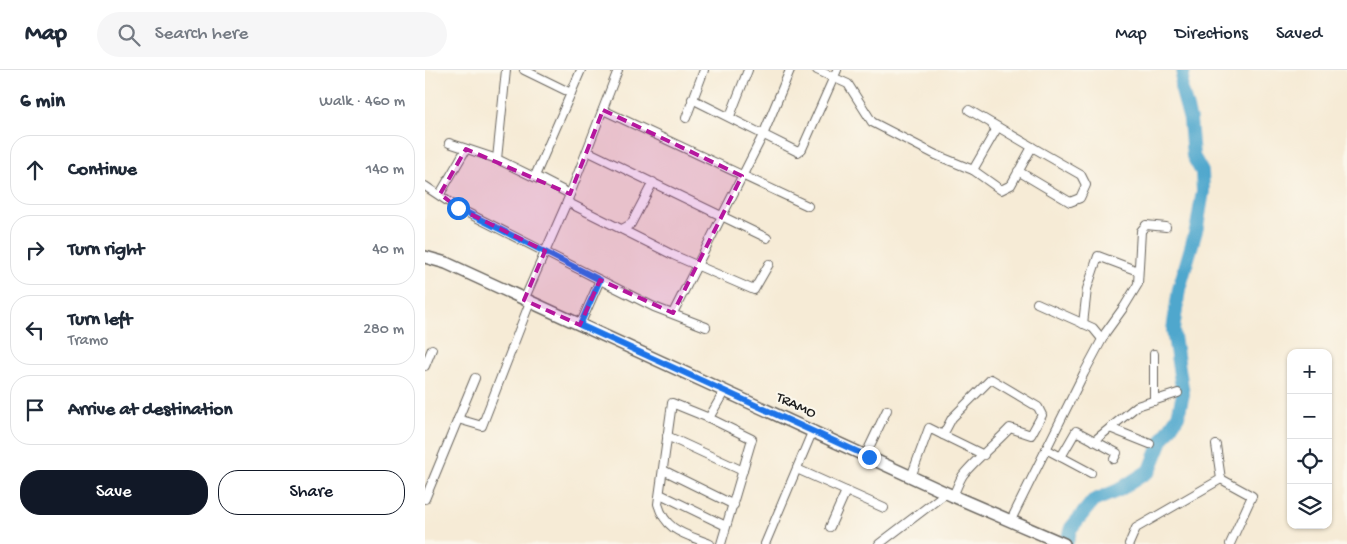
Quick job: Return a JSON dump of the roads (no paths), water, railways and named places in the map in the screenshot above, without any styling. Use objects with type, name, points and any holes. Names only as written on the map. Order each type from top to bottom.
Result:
[{"type":"street","points":[[497,159],[506,70]]},
{"type":"street","points":[[523,70],[571,93]]},
{"type":"street","points":[[538,179],[535,176],[581,70]]},
{"type":"street","points":[[458,419],[483,426],[545,251],[568,198],[618,70]]},
{"type":"street","points":[[686,118],[704,70]]},
{"type":"street","points":[[730,116],[748,70]]},
{"type":"street","points":[[673,312],[763,134],[790,70]]},
{"type":"street","points":[[817,70],[835,74],[848,84],[872,122],[936,155],[973,170],[1001,190],[1009,188],[1032,147]]},
{"type":"street","points":[[693,99],[730,116],[794,151],[801,151],[835,74]]},
{"type":"street","points":[[603,110],[808,206]]},
{"type":"street","points":[[969,110],[1084,178],[1086,185],[1080,198],[1070,202],[1018,171]]},
{"type":"street","points":[[973,170],[996,133],[995,128],[991,124]]},
{"type":"street","points":[[449,143],[497,159],[538,179],[622,229],[754,290],[769,264]]},
{"type":"street","points":[[440,194],[466,149]]},
{"type":"street","points":[[587,150],[767,238]]},
{"type":"street","points":[[622,229],[631,224],[653,182]]},
{"type":"street","points":[[425,186],[440,194],[458,208],[600,280],[654,307],[673,312],[706,327]]},
{"type":"street","points":[[1011,520],[1102,339],[1137,284],[1141,231],[1146,225],[1166,227]]},
{"type":"street","points":[[1083,324],[1087,289],[1098,256],[1138,272]]},
{"type":"street","name":"TRAMO","points":[[425,257],[446,262],[527,301],[813,430],[949,495],[1064,544]]},
{"type":"street","points":[[580,325],[600,280]]},
{"type":"street","points":[[1037,303],[1093,328],[1102,339]]},
{"type":"street","points":[[425,366],[432,349]]},
{"type":"street","points":[[1154,354],[1154,400]]},
{"type":"street","points":[[425,499],[475,378]]},
{"type":"street","points":[[879,544],[949,495],[963,476],[1011,428],[1028,436],[1033,434],[1043,416],[1041,409],[991,379],[952,418],[943,435]]},
{"type":"street","points":[[709,418],[725,390]]},
{"type":"street","points":[[1094,441],[1137,406],[1178,393]]},
{"type":"street","points":[[710,544],[670,527],[661,515],[658,504],[672,403],[752,438],[721,544]]},
{"type":"street","points":[[865,456],[887,410]]},
{"type":"street","points":[[911,477],[929,428],[984,455]]},
{"type":"street","points":[[1109,428],[1150,444]]},
{"type":"street","points":[[765,544],[813,430]]},
{"type":"street","points":[[1061,457],[1076,431],[1117,453],[1114,459]]},
{"type":"street","points":[[667,436],[743,471]]},
{"type":"street","points":[[1217,445],[1221,479]]},
{"type":"street","points":[[1046,449],[1091,473]]},
{"type":"street","points":[[797,469],[884,508]]},
{"type":"street","points":[[663,470],[733,505]]},
{"type":"street","points":[[1129,544],[1136,528],[1221,479]]},
{"type":"street","points":[[1221,479],[1252,496],[1231,544]]},
{"type":"street","points":[[830,527],[846,491]]},
{"type":"street","points":[[660,494],[726,526]]},
{"type":"waterway","points":[[1066,544],[1071,528],[1093,501],[1119,490],[1150,470],[1162,440],[1178,416],[1183,394],[1173,330],[1179,289],[1197,227],[1203,191],[1202,172],[1193,156],[1190,120],[1181,87],[1184,70]]}]
